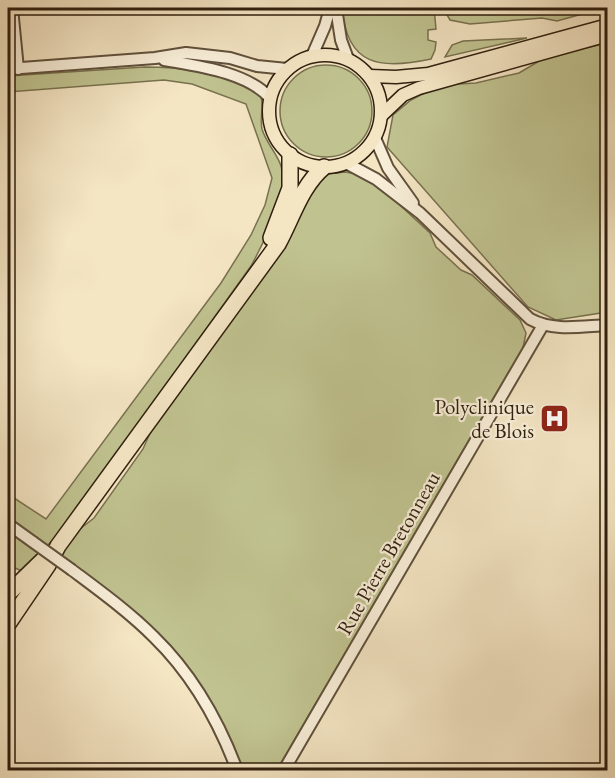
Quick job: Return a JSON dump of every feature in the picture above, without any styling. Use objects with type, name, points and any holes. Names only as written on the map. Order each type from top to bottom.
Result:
[{"type":"highway","points":[[256,274],[287,200],[290,188],[290,155]]},
{"type":"highway","points":[[8,624],[48,565],[58,546],[278,244],[311,180],[324,167]]},
{"type":"highway","points":[[8,594],[58,546]]},
{"type":"main road","points":[[370,76],[396,77],[428,74],[608,25]]},
{"type":"main road","points":[[382,115],[404,96],[419,88],[608,35]]},
{"type":"main road","points":[[324,54],[348,59],[370,76],[377,88],[382,115],[375,138],[363,153],[346,163],[324,167],[300,161],[290,155],[279,143],[272,129],[269,114],[270,98],[276,82],[287,69],[312,56],[324,54]]},
{"type":"street","points":[[12,8],[13,69],[154,58],[186,53],[230,58],[257,66],[287,69]]},
{"type":"street","points":[[312,56],[330,8]]},
{"type":"street","points":[[336,8],[341,40],[348,59]]},
{"type":"street","points":[[154,58],[204,68],[248,81],[270,98]]},
{"type":"street","points":[[375,138],[388,168],[420,213]]},
{"type":"street","points":[[346,163],[376,179],[420,213],[523,314],[543,325],[561,328],[608,325]]},
{"type":"street","name":"Rue Pierre Bretonneau","points":[[284,771],[543,325]]},
{"type":"street","points":[[8,524],[136,620],[169,653],[194,686],[213,717],[237,771]]},
{"type":"green space","points":[[342,8],[434,8],[436,29],[428,30],[428,40],[436,42],[431,59],[396,64],[369,59],[359,53],[351,42],[345,27]]},
{"type":"green space","points":[[443,8],[604,8],[557,21],[542,18],[470,24],[450,20]]},
{"type":"green space","points":[[527,38],[445,57],[452,45],[463,41]]},
{"type":"green space","points":[[607,43],[607,312],[556,320],[528,307],[387,147],[393,115],[411,100],[440,85],[476,83],[519,73],[546,57]]},
{"type":"green space","points":[[326,65],[344,68],[359,78],[369,93],[372,111],[369,129],[359,144],[344,154],[326,157],[308,154],[293,144],[283,129],[280,111],[283,93],[293,78],[308,68]]},
{"type":"green space","points":[[144,67],[207,72],[256,89],[262,103],[262,129],[281,166],[282,189],[274,217],[251,266],[65,527],[47,546],[8,517],[8,494],[46,519],[221,283],[251,235],[265,205],[272,178],[246,104],[192,84],[164,80],[8,92],[8,76]]},
{"type":"green space","points":[[345,172],[357,174],[369,180],[389,195],[430,233],[436,247],[461,270],[472,275],[520,320],[526,333],[523,348],[277,770],[241,770],[176,656],[142,617],[60,555],[76,532],[94,518],[143,449],[154,424],[316,183],[327,174]]},
{"type":"green space","points":[[8,173],[10,317],[8,351]]},
{"type":"green space","points":[[8,531],[40,554],[22,571],[8,565]]},
{"type":"place","name":"Polyclinique de Blois","points":[[555,418]]}]
